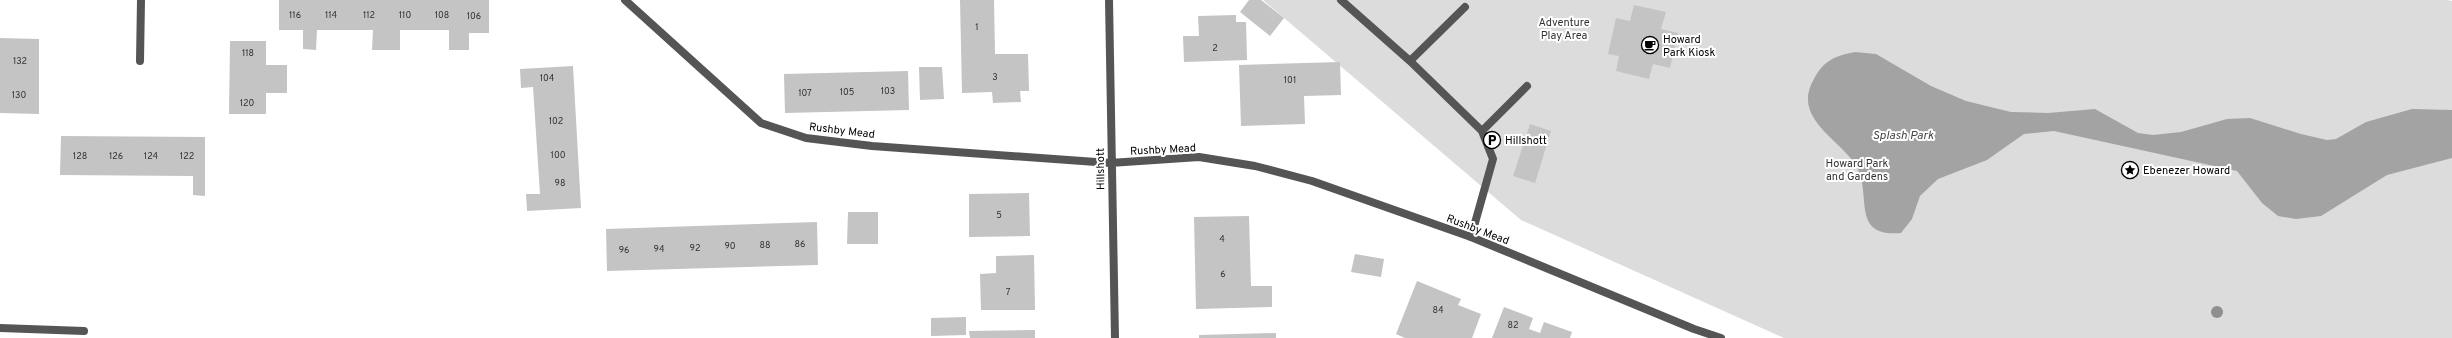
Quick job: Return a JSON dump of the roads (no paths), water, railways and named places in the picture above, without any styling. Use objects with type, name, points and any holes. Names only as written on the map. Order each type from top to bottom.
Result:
[{"type":"street","points":[[140,61],[141,0]]},
{"type":"street","name":"Rushby Mead","points":[[625,0],[760,123],[806,138],[872,146],[1110,163],[1199,157],[1255,166],[1312,181],[1471,237],[1694,329],[1721,338]]},
{"type":"street","name":"Hillshott","points":[[1109,0],[1110,163],[1115,338]]},
{"type":"street","points":[[1341,0],[1410,60],[1482,131],[1493,158],[1471,237]]},
{"type":"street","points":[[1410,60],[1465,7]]},
{"type":"street","points":[[1482,131],[1528,86]]},
{"type":"street","points":[[0,328],[84,331]]},
{"type":"water","name":"Splash Park","points":[[1855,52],[1876,54],[1931,86],[1966,101],[2011,112],[2048,113],[2095,109],[2138,133],[2153,135],[2181,132],[2227,119],[2250,118],[2301,134],[2327,140],[2336,139],[2366,122],[2412,109],[2452,110],[2452,158],[2387,175],[2321,216],[2296,219],[2278,216],[2262,203],[2237,171],[2054,131],[2024,134],[1987,160],[1938,179],[1920,196],[1912,219],[1901,233],[1886,233],[1876,229],[1870,223],[1864,205],[1862,183],[1859,172],[1853,161],[1814,119],[1809,107],[1808,94],[1814,79],[1822,67],[1836,57]]},
{"type":"place","name":"Howard Park Kiosk","points":[[1650,45]]},
{"type":"place","name":"Hillshott","points":[[1492,140]]},
{"type":"place","name":"Ebenezer Howard","points":[[2130,170]]},
{"type":"park label","name":"Adventure Play Area","points":[[1564,28]]},
{"type":"park label","name":"Howard Park and Gardens","points":[[1857,169]]}]
